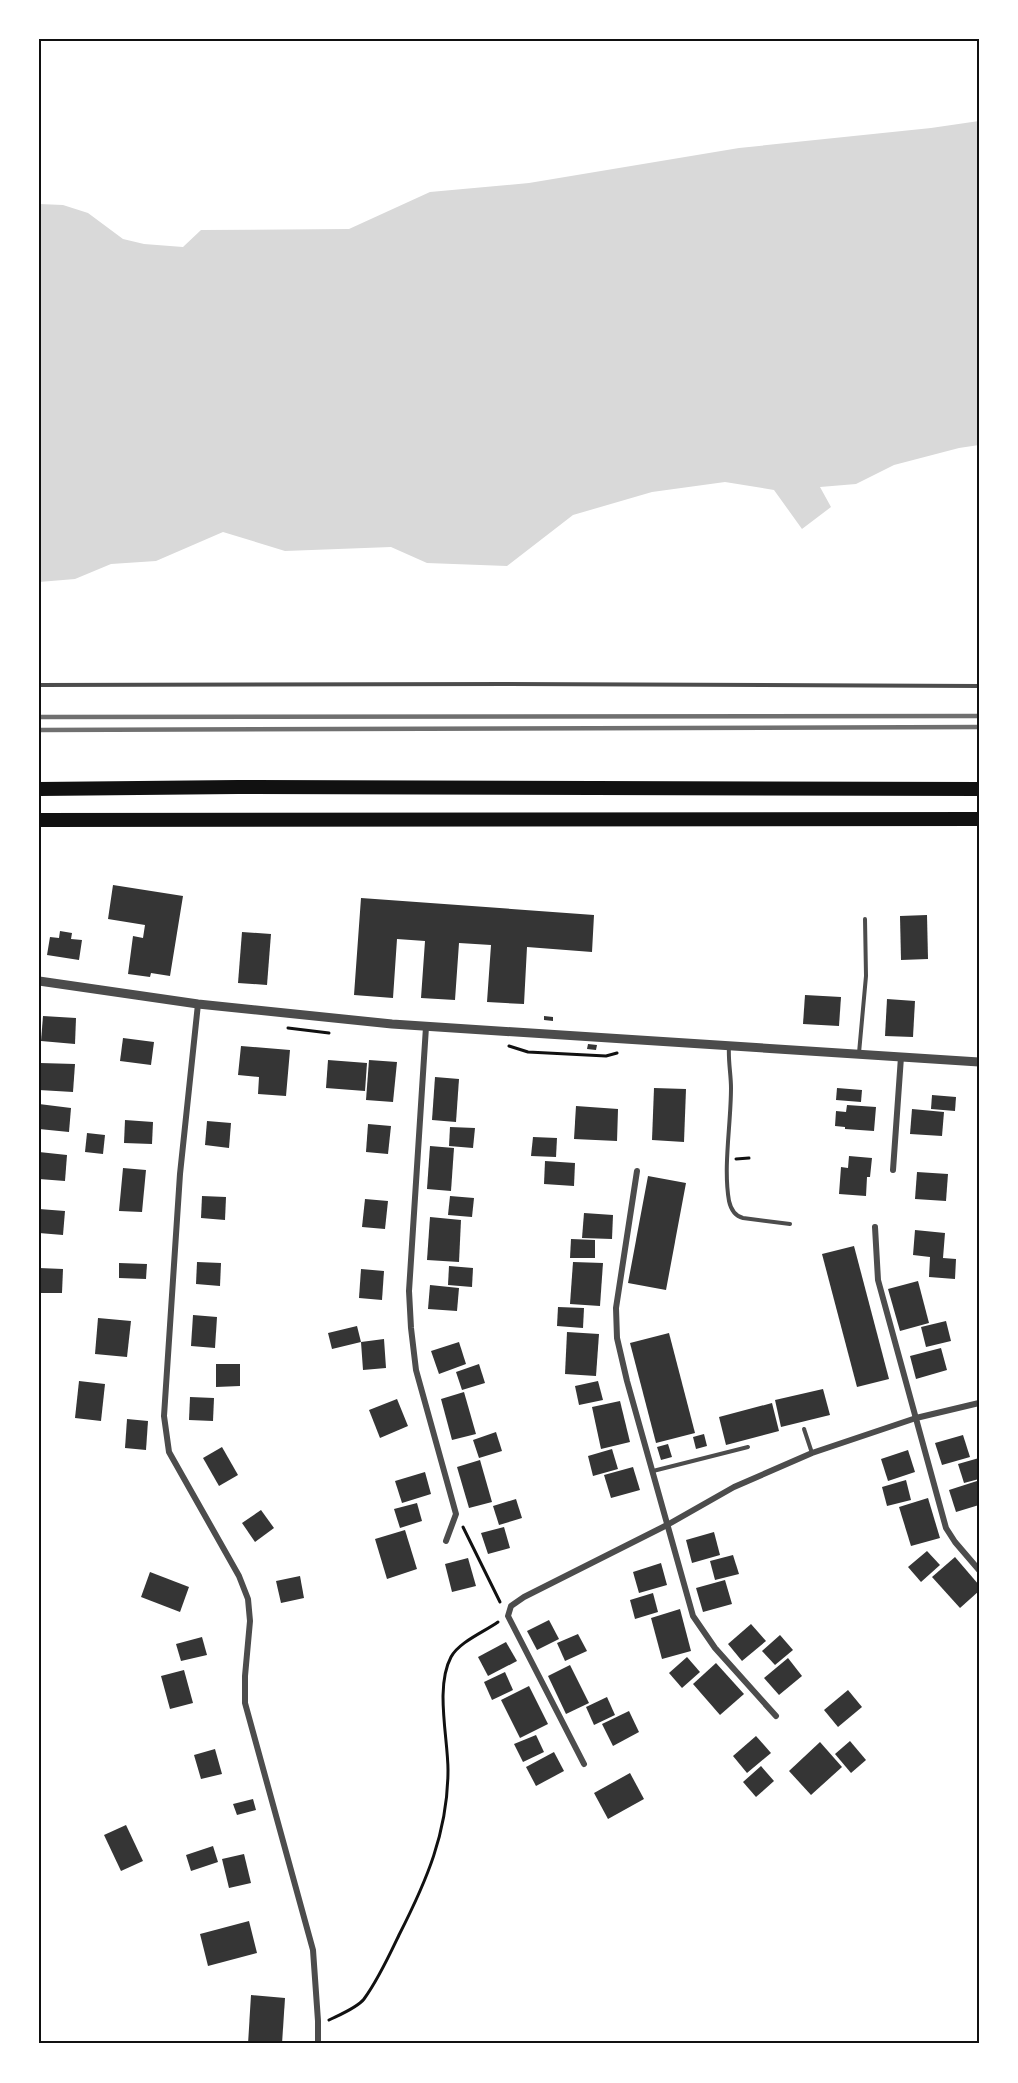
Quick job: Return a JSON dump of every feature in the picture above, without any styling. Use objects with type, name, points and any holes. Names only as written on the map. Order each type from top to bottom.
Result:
[{"type":"highway","points":[[42,789],[226,787],[979,789]]},
{"type":"highway","points":[[41,820],[979,819]]},
{"type":"street","points":[[39,981],[316,1018],[979,1062]]},
{"type":"street","points":[[198,1004],[180,1174],[164,1416],[168,1452],[239,1576],[248,1599],[245,1703],[312,1950],[318,2044]]},
{"type":"street","points":[[426,1026],[410,1265],[410,1319],[416,1370],[456,1514],[446,1541]]},
{"type":"street","points":[[893,1170],[901,1057]]},
{"type":"street","points":[[637,1171],[616,1308],[617,1338],[693,1616],[715,1648],[776,1716]]},
{"type":"street","points":[[875,1227],[878,1280],[946,1528],[979,1570]]},
{"type":"street","points":[[584,1764],[508,1616],[511,1606],[524,1597],[734,1487],[812,1453],[916,1418],[979,1403]]},
{"type":"lane","points":[[39,686],[531,684],[979,686]]},
{"type":"lane","points":[[859,1054],[866,976],[865,919]]},
{"type":"lane","points":[[729,1046],[731,1087],[728,1159],[729,1201],[732,1210],[736,1216],[743,1218],[790,1224]]},
{"type":"lane","points":[[804,1429],[812,1453]]},
{"type":"lane","points":[[652,1472],[748,1447]]},
{"type":"path","points":[[318,2021],[330,2020],[363,2001],[416,1902],[439,1844],[446,1804],[448,1772],[444,1693],[446,1670],[452,1655],[463,1645],[508,1616],[456,1514]]},
{"type":"shaded area","points":[[979,121],[979,445],[894,465],[856,484],[820,487],[831,507],[802,529],[774,490],[725,482],[652,492],[573,515],[507,566],[427,563],[391,547],[285,551],[223,532],[156,561],[111,564],[75,579],[39,582],[39,204],[63,205],[88,213],[123,239],[144,244],[183,247],[201,230],[349,229],[430,192],[529,183],[739,148]]},
{"type":"building","points":[[113,885],[183,896],[170,976],[151,973],[150,977],[128,974],[133,936],[143,938],[145,925],[108,919]]},
{"type":"building","points":[[361,898],[594,915],[592,952],[527,947],[524,1004],[487,1002],[491,945],[459,943],[455,1000],[421,998],[425,941],[397,939],[393,998],[354,995]]},
{"type":"building","points":[[927,915],[928,959],[901,960],[900,916]]},
{"type":"building","points":[[60,931],[72,933],[71,939],[82,940],[79,960],[47,955],[50,937],[59,938]]},
{"type":"building","points":[[242,932],[271,934],[267,985],[238,983]]},
{"type":"building","points":[[805,995],[841,997],[839,1026],[803,1024]]},
{"type":"building","points":[[887,999],[915,1001],[913,1037],[885,1036]]},
{"type":"building","points":[[43,1016],[76,1018],[75,1044],[41,1041]]},
{"type":"building","points":[[544,1016],[553,1017],[553,1021],[544,1020]]},
{"type":"building","points":[[123,1038],[154,1042],[151,1065],[120,1061]]},
{"type":"building","points":[[588,1044],[597,1045],[596,1050],[587,1049]]},
{"type":"building","points":[[241,1046],[290,1050],[286,1096],[258,1094],[259,1077],[238,1075]]},
{"type":"building","points":[[328,1060],[367,1063],[365,1091],[326,1088]]},
{"type":"building","points":[[369,1060],[397,1062],[393,1102],[366,1100]]},
{"type":"building","points":[[40,1063],[75,1064],[73,1092],[39,1090]]},
{"type":"building","points":[[435,1077],[459,1079],[456,1122],[432,1120]]},
{"type":"building","points":[[654,1088],[686,1089],[684,1142],[652,1140]]},
{"type":"building","points":[[837,1088],[862,1090],[861,1102],[836,1100]]},
{"type":"building","points":[[932,1095],[956,1097],[955,1111],[931,1109]]},
{"type":"building","points":[[39,1104],[71,1108],[69,1132],[39,1129]]},
{"type":"building","points":[[847,1105],[876,1107],[874,1131],[835,1126],[836,1111],[846,1112]]},
{"type":"building","points":[[576,1106],[618,1109],[617,1141],[574,1139]]},
{"type":"building","points":[[912,1109],[944,1112],[942,1136],[910,1134]]},
{"type":"building","points":[[125,1120],[153,1122],[152,1144],[124,1143]]},
{"type":"building","points":[[207,1121],[231,1123],[229,1148],[205,1145]]},
{"type":"building","points":[[368,1124],[391,1126],[388,1154],[366,1152]]},
{"type":"building","points":[[450,1127],[475,1128],[473,1148],[449,1146]]},
{"type":"building","points":[[87,1133],[105,1135],[103,1154],[85,1152]]},
{"type":"building","points":[[533,1137],[557,1138],[556,1157],[531,1156]]},
{"type":"building","points":[[430,1146],[454,1148],[451,1191],[427,1189]]},
{"type":"building","points":[[39,1152],[67,1155],[65,1181],[39,1179]]},
{"type":"building","points":[[849,1156],[872,1158],[870,1177],[867,1177],[866,1196],[839,1194],[841,1167],[848,1168]]},
{"type":"building","points":[[545,1161],[575,1163],[574,1186],[544,1184]]},
{"type":"building","points":[[123,1168],[146,1170],[142,1212],[119,1211]]},
{"type":"building","points":[[917,1172],[948,1174],[946,1201],[915,1199]]},
{"type":"building","points":[[648,1176],[686,1183],[666,1290],[628,1283]]},
{"type":"building","points":[[202,1196],[226,1197],[225,1220],[201,1218]]},
{"type":"building","points":[[450,1196],[474,1198],[472,1217],[448,1215]]},
{"type":"building","points":[[365,1199],[388,1201],[385,1229],[362,1227]]},
{"type":"building","points":[[39,1209],[65,1211],[63,1235],[39,1233]]},
{"type":"building","points":[[584,1213],[613,1215],[612,1239],[582,1238]]},
{"type":"building","points":[[430,1217],[461,1220],[459,1262],[427,1260]]},
{"type":"building","points":[[915,1230],[945,1233],[943,1258],[956,1259],[955,1279],[929,1277],[930,1257],[913,1255]]},
{"type":"building","points":[[571,1239],[595,1240],[595,1258],[570,1258]]},
{"type":"building","points":[[854,1246],[889,1379],[857,1387],[822,1254]]},
{"type":"building","points":[[197,1262],[221,1263],[220,1286],[196,1284]]},
{"type":"building","points":[[573,1262],[603,1263],[600,1306],[570,1304]]},
{"type":"building","points":[[119,1263],[147,1264],[146,1279],[119,1278]]},
{"type":"building","points":[[449,1266],[473,1268],[472,1287],[448,1285]]},
{"type":"building","points":[[39,1268],[63,1269],[62,1293],[39,1293]]},
{"type":"building","points":[[361,1269],[384,1271],[382,1300],[359,1298]]},
{"type":"building","points":[[918,1281],[929,1323],[900,1331],[888,1289]]},
{"type":"building","points":[[430,1285],[459,1288],[457,1311],[428,1309]]},
{"type":"building","points":[[558,1307],[584,1308],[583,1328],[557,1326]]},
{"type":"building","points":[[193,1315],[217,1317],[215,1348],[191,1346]]},
{"type":"building","points":[[98,1318],[131,1321],[127,1357],[95,1354]]},
{"type":"building","points":[[946,1321],[951,1341],[926,1347],[921,1327]]},
{"type":"building","points":[[357,1326],[361,1342],[332,1349],[328,1333]]},
{"type":"building","points":[[567,1332],[599,1334],[596,1376],[565,1374]]},
{"type":"building","points":[[669,1333],[695,1433],[656,1443],[630,1343]]},
{"type":"building","points":[[384,1339],[386,1368],[363,1370],[361,1342]]},
{"type":"building","points":[[459,1342],[466,1364],[439,1374],[431,1351]]},
{"type":"building","points":[[941,1348],[947,1370],[916,1379],[910,1356]]},
{"type":"building","points":[[216,1364],[240,1364],[240,1386],[216,1387]]},
{"type":"building","points":[[479,1364],[485,1383],[462,1390],[456,1372]]},
{"type":"building","points":[[79,1381],[105,1384],[101,1421],[75,1418]]},
{"type":"building","points":[[598,1381],[603,1400],[579,1405],[575,1386]]},
{"type":"building","points":[[823,1389],[830,1415],[781,1427],[775,1400]]},
{"type":"building","points":[[464,1392],[476,1434],[452,1440],[441,1399]]},
{"type":"building","points":[[190,1397],[214,1398],[213,1421],[189,1420]]},
{"type":"building","points":[[397,1399],[408,1426],[380,1438],[369,1410]]},
{"type":"building","points":[[620,1401],[630,1442],[601,1449],[592,1407]]},
{"type":"building","points":[[772,1403],[779,1431],[726,1445],[719,1417]]},
{"type":"building","points":[[127,1419],[148,1421],[146,1450],[125,1448]]},
{"type":"building","points":[[496,1432],[502,1451],[479,1458],[473,1440]]},
{"type":"building","points":[[704,1434],[707,1446],[696,1449],[693,1437]]},
{"type":"building","points":[[963,1435],[970,1457],[942,1465],[935,1443]]},
{"type":"building","points":[[668,1444],[672,1457],[661,1460],[657,1447]]},
{"type":"building","points":[[222,1447],[238,1475],[219,1486],[203,1458]]},
{"type":"building","points":[[612,1449],[618,1469],[593,1476],[588,1456]]},
{"type":"building","points":[[908,1450],[915,1472],[888,1481],[881,1459]]},
{"type":"building","points":[[979,1458],[979,1479],[964,1483],[958,1464]]},
{"type":"building","points":[[480,1460],[492,1502],[469,1508],[457,1467]]},
{"type":"building","points":[[633,1467],[640,1490],[611,1498],[604,1475]]},
{"type":"building","points":[[425,1472],[431,1494],[402,1503],[395,1481]]},
{"type":"building","points":[[906,1480],[911,1500],[887,1506],[882,1487]]},
{"type":"building","points":[[977,1481],[979,1505],[956,1512],[949,1490]]},
{"type":"building","points":[[928,1498],[940,1538],[911,1546],[899,1507]]},
{"type":"building","points":[[516,1499],[522,1518],[499,1525],[493,1506]]},
{"type":"building","points":[[417,1503],[422,1521],[400,1528],[394,1509]]},
{"type":"building","points":[[261,1510],[274,1528],[255,1542],[242,1523]]},
{"type":"building","points":[[504,1527],[510,1548],[488,1554],[481,1533]]},
{"type":"building","points":[[405,1530],[417,1569],[387,1579],[375,1539]]},
{"type":"building","points":[[714,1532],[720,1555],[692,1563],[686,1540]]},
{"type":"building","points":[[927,1551],[940,1565],[921,1582],[908,1567]]},
{"type":"building","points":[[733,1555],[739,1574],[715,1580],[710,1561]]},
{"type":"building","points":[[955,1557],[979,1585],[979,1591],[960,1608],[932,1577]]},
{"type":"building","points":[[468,1558],[476,1586],[452,1592],[445,1564]]},
{"type":"building","points":[[661,1563],[667,1585],[639,1593],[633,1572]]},
{"type":"building","points":[[150,1572],[189,1587],[180,1612],[141,1597]]},
{"type":"building","points":[[300,1576],[304,1598],[281,1603],[276,1581]]},
{"type":"building","points":[[725,1580],[732,1604],[703,1612],[696,1588]]},
{"type":"building","points":[[653,1593],[658,1612],[635,1619],[630,1600]]},
{"type":"building","points":[[680,1609],[691,1651],[662,1659],[651,1618]]},
{"type":"building","points":[[549,1620],[559,1639],[537,1650],[527,1631]]},
{"type":"building","points":[[751,1624],[766,1641],[742,1661],[728,1644]]},
{"type":"building","points":[[578,1634],[587,1651],[565,1661],[557,1643]]},
{"type":"building","points":[[780,1635],[793,1650],[775,1665],[762,1651]]},
{"type":"building","points":[[202,1637],[207,1655],[181,1661],[176,1644]]},
{"type":"building","points":[[506,1642],[517,1661],[488,1676],[478,1657]]},
{"type":"building","points":[[687,1657],[700,1672],[682,1688],[669,1673]]},
{"type":"building","points":[[788,1658],[802,1676],[779,1695],[764,1678]]},
{"type":"building","points":[[716,1663],[744,1694],[720,1715],[693,1684]]},
{"type":"building","points":[[570,1665],[589,1703],[566,1714],[548,1676]]},
{"type":"building","points":[[184,1670],[193,1703],[170,1709],[161,1676]]},
{"type":"building","points":[[505,1672],[513,1690],[492,1700],[484,1682]]},
{"type":"building","points":[[529,1686],[548,1724],[520,1738],[501,1700]]},
{"type":"building","points":[[848,1690],[862,1707],[838,1727],[824,1710]]},
{"type":"building","points":[[607,1697],[615,1715],[594,1725],[586,1707]]},
{"type":"building","points":[[629,1711],[639,1732],[613,1746],[602,1724]]},
{"type":"building","points":[[536,1735],[544,1752],[523,1762],[514,1744]]},
{"type":"building","points":[[756,1736],[771,1753],[747,1773],[733,1756]]},
{"type":"building","points":[[850,1741],[866,1760],[851,1773],[835,1754]]},
{"type":"building","points":[[820,1742],[842,1767],[811,1795],[789,1771]]},
{"type":"building","points":[[215,1749],[222,1774],[201,1779],[194,1755]]},
{"type":"building","points":[[554,1752],[564,1771],[536,1786],[526,1767]]},
{"type":"building","points":[[761,1766],[774,1781],[756,1797],[743,1782]]},
{"type":"building","points":[[630,1773],[644,1799],[608,1819],[594,1793]]},
{"type":"building","points":[[253,1799],[256,1810],[237,1815],[233,1804]]},
{"type":"building","points":[[126,1825],[143,1861],[121,1871],[104,1835]]},
{"type":"building","points":[[213,1846],[218,1862],[191,1871],[186,1855]]},
{"type":"building","points":[[244,1854],[251,1883],[229,1888],[222,1859]]},
{"type":"building","points":[[249,1921],[257,1953],[208,1966],[200,1934]]},
{"type":"building","points":[[251,1995],[285,1998],[282,2044],[248,2044]]},
{"type":"railway","points":[[39,717],[979,716]]},
{"type":"railway","points":[[39,730],[979,727]]}]
